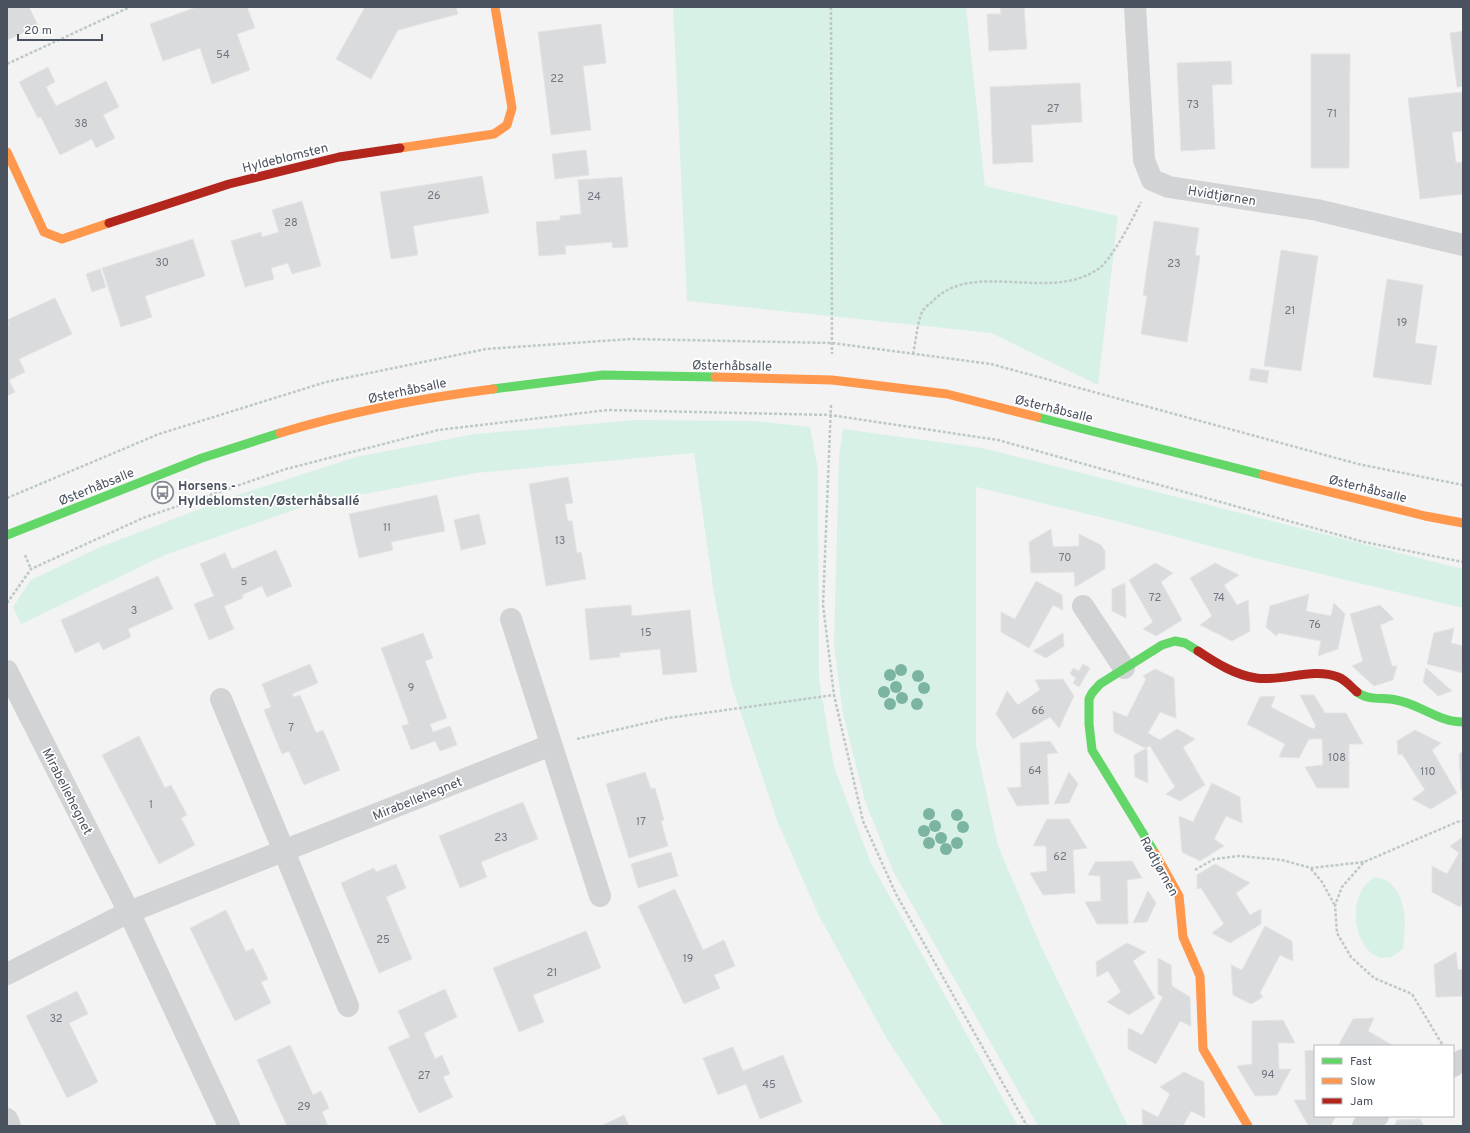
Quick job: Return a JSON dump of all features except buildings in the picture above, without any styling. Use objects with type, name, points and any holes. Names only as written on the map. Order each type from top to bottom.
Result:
[{"type":"street","name":"Hyldeblomsten","points":[[7,152],[44,232],[62,239],[151,208],[229,184],[339,157],[494,134],[507,125],[512,108],[495,7]]},
{"type":"street","points":[[1135,7],[1144,160],[1152,180]]},
{"type":"street","name":"Hvidtjørnen","points":[[1152,180],[1169,186],[1317,210],[1463,245]]},
{"type":"street","name":"Østerhåbsalle","points":[[7,535],[202,458],[320,421],[453,394],[603,375],[832,380],[947,394],[1425,516],[1463,523]]},
{"type":"street","points":[[1083,606],[1124,668]]},
{"type":"street","points":[[511,619],[600,896]]},
{"type":"street","name":"Rødtjørnen","points":[[1248,1126],[1203,1049],[1200,976],[1198,968],[1182,937],[1179,896],[1173,883],[1092,750],[1090,739],[1089,699],[1092,691],[1124,668],[1162,645],[1175,641],[1185,643],[1247,677],[1261,678],[1327,675],[1338,677],[1360,695],[1370,699],[1398,700],[1412,704],[1446,720],[1456,723],[1463,722]]},
{"type":"street","name":"Mirabellehegnet","points":[[7,671],[129,912],[229,1126]]},
{"type":"street","points":[[221,699],[348,1006]]},
{"type":"street","name":"Mirabellehegnet","points":[[7,974],[129,912],[551,745]]},
{"type":"street","points":[[1454,1065],[1463,1060]]},
{"type":"street","points":[[1363,1126],[1376,1117]]},
{"type":"street","points":[[7,1119],[10,1126]]},
{"type":"path","points":[[7,64],[130,7]]},
{"type":"path","points":[[831,7],[832,380],[823,605],[834,695],[863,822],[896,894],[1027,1126]]},
{"type":"path","points":[[913,354],[922,311],[941,292],[972,282],[1054,284],[1081,278],[1100,268],[1124,235],[1152,180]]},
{"type":"path","points":[[7,602],[32,569],[143,518],[286,469],[438,430],[608,410],[830,415],[998,440],[1364,542],[1463,562]]},
{"type":"path","points":[[551,745],[668,718],[834,695]]},
{"type":"path","points":[[1173,883],[1214,859],[1240,856],[1282,860],[1310,868],[1364,862],[1457,822],[1463,821]]},
{"type":"path","points":[[1364,862],[1342,887],[1335,905],[1337,933],[1351,957],[1374,978],[1412,994],[1442,1045]]},
{"type":"path","points":[[1310,868],[1322,882],[1335,905]]},
{"type":"green space","points":[[673,7],[966,7],[985,186],[1118,216],[1098,385],[991,333],[687,301]]},
{"type":"green space","points":[[636,420],[755,421],[810,427],[818,469],[819,679],[834,767],[871,863],[1018,1126],[944,1126],[887,1039],[819,916],[778,823],[732,687],[714,594],[694,453],[476,473],[311,504],[165,555],[21,624],[13,607],[31,580],[100,547],[231,497],[356,457],[475,434]]},
{"type":"green space","points":[[843,429],[982,448],[1463,569],[1463,608],[1263,560],[1112,520],[976,487],[976,745],[998,846],[1040,944],[1128,1126],[1038,1126],[893,871],[865,801],[843,714],[834,645],[839,456]]},
{"type":"green space","points":[[1375,877],[1386,880],[1394,887],[1399,895],[1404,912],[1405,931],[1403,949],[1392,957],[1380,958],[1370,952],[1358,931],[1356,910],[1358,900],[1361,891],[1367,883]]},
{"type":"traffic: fast","points":[[493,389],[603,375],[715,377]]},
{"type":"traffic: fast","points":[[1037,417],[1263,475]]},
{"type":"traffic: fast","points":[[7,535],[202,458],[280,433]]},
{"type":"traffic: fast","points":[[1155,853],[1092,750],[1089,724],[1089,699],[1100,684],[1162,645],[1175,641],[1185,643],[1198,651]]},
{"type":"traffic: fast","points":[[1357,692],[1366,697],[1405,702],[1445,719],[1463,722]]},
{"type":"traffic: slow","points":[[400,148],[494,134],[507,125],[512,108],[495,7]]},
{"type":"traffic: slow","points":[[7,152],[44,232],[62,239],[109,223]]},
{"type":"traffic: slow","points":[[715,377],[832,380],[947,394],[1037,417]]},
{"type":"traffic: slow","points":[[280,433],[306,425],[386,406],[493,389]]},
{"type":"traffic: slow","points":[[1263,475],[1425,516],[1463,523]]},
{"type":"traffic: slow","points":[[1155,853],[1179,896],[1183,937],[1200,976],[1203,1049],[1248,1126]]},
{"type":"traffic: jam","points":[[109,223],[229,184],[339,157],[400,148]]},
{"type":"traffic: jam","points":[[1198,651],[1226,668],[1248,676],[1266,679],[1308,674],[1328,674],[1344,680],[1357,692]]},
{"type":"place","name":"Horsens - Hyldeblomsten/Østerhåbsallé","points":[[162,492]]}]
